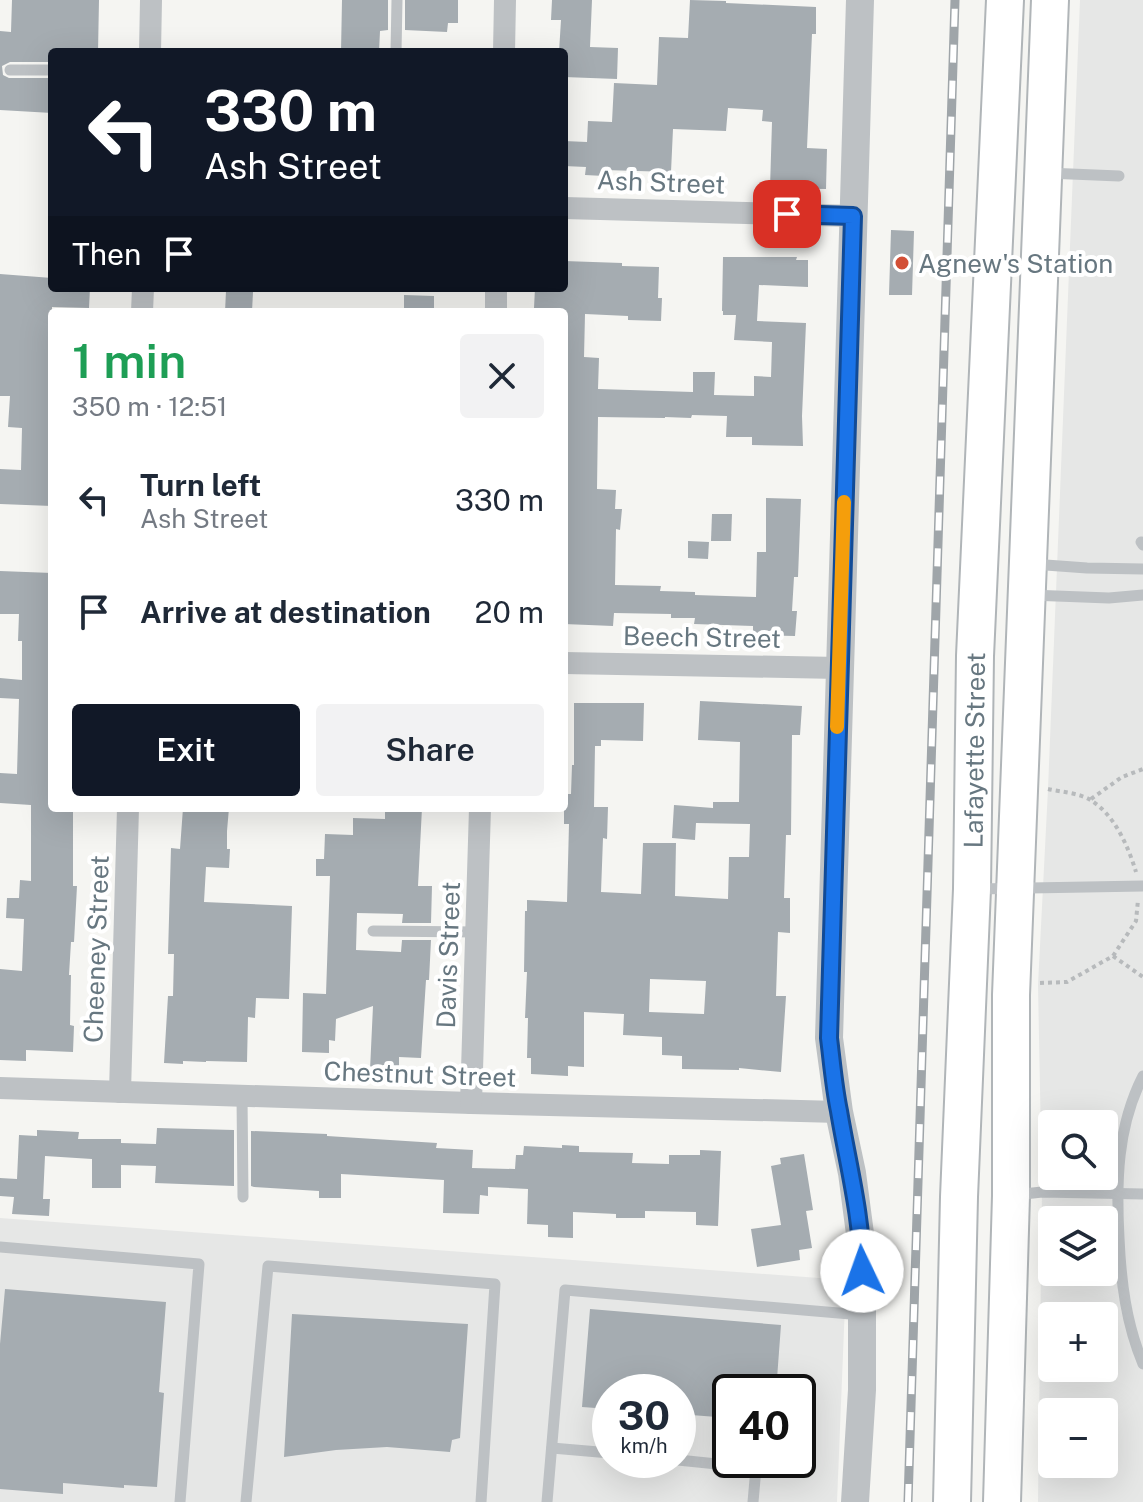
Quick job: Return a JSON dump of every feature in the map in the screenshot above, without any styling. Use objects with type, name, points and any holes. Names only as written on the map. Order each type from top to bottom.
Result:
[{"type":"main road","name":"Lafayette Street","points":[[952,1502],[959,1197],[972,889],[975,656],[1005,0]]},
{"type":"main road","name":"Lafayette Street","points":[[1002,1502],[1011,1196],[1011,995],[1050,0]]},
{"type":"street","points":[[150,48],[151,0]]},
{"type":"street","points":[[504,48],[505,0]]},
{"type":"street","points":[[855,1502],[862,1390],[862,1249],[829,1038],[860,0]]},
{"type":"street","name":"Ash Street","points":[[568,208],[853,216]]},
{"type":"street","name":"Beech Street","points":[[568,663],[839,668]]},
{"type":"street","name":"Cheeney Street","points":[[120,1092],[128,812]]},
{"type":"street","name":"Davis Street","points":[[471,1103],[480,812]]},
{"type":"street","name":"Chestnut Street","points":[[0,1088],[839,1112]]},
{"type":"lane","points":[[396,48],[397,0]]},
{"type":"lane","points":[[10,70],[48,70]]},
{"type":"lane","points":[[1043,172],[1119,176]]},
{"type":"lane","points":[[1026,579],[1087,568],[1143,569]]},
{"type":"lane","points":[[1026,579],[1109,598],[1143,595]]},
{"type":"lane","points":[[972,889],[1143,886]]},
{"type":"lane","points":[[373,931],[476,932]]},
{"type":"lane","points":[[1143,1076],[1127,1114],[1116,1193],[1121,1282],[1133,1341],[1143,1364]]},
{"type":"lane","points":[[242,1096],[243,1197]]},
{"type":"lane","points":[[1011,1196],[1042,1192],[1143,1194]]},
{"type":"lane","points":[[0,1247],[199,1264],[180,1502]]},
{"type":"lane","points":[[246,1502],[268,1266],[495,1284],[481,1502]]},
{"type":"lane","points":[[547,1502],[565,1290],[862,1315]]},
{"type":"lane","points":[[552,1448],[592,1451]]},
{"type":"lane","points":[[696,1462],[756,1468],[753,1502]]},
{"type":"path","points":[[1091,799],[1122,777],[1143,769]]},
{"type":"path","points":[[1113,956],[1143,977]]},
{"type":"shaded area","points":[[1080,0],[1143,0],[1143,1502],[1038,1502],[1038,1478],[1118,1478],[1118,1398],[1039,1398],[1040,1382],[1118,1382],[1118,1302],[1041,1302],[1041,1286],[1118,1286],[1118,1206],[1042,1206],[1042,1190],[1118,1190],[1118,1110],[1040,1110],[1038,985]]},
{"type":"shaded area","points":[[0,1218],[846,1280],[837,1502],[0,1502]]},
{"type":"building","points":[[12,0],[99,0],[98,48],[48,48],[48,62],[10,62],[2,66],[3,75],[9,78],[48,78],[48,113],[0,110],[0,31],[11,32]]},
{"type":"building","points":[[342,0],[388,0],[388,30],[380,31],[379,48],[341,48]]},
{"type":"building","points":[[405,0],[458,0],[458,23],[448,23],[447,32],[405,30]]},
{"type":"building","points":[[552,0],[592,0],[590,47],[618,48],[617,79],[568,77],[568,48],[559,48],[561,20],[551,20]]},
{"type":"building","points":[[690,0],[816,7],[807,148],[827,149],[826,189],[770,188],[772,122],[762,121],[763,110],[728,108],[726,131],[673,129],[671,172],[604,170],[604,176],[585,175],[586,167],[568,166],[568,141],[587,142],[588,121],[612,122],[614,83],[657,85],[659,37],[688,38]]},
{"type":"building","name":"Agnew's Station","points":[[891,230],[914,231],[912,295],[889,295]]},
{"type":"building","points":[[723,257],[797,257],[796,260],[808,260],[808,287],[759,285],[757,321],[806,323],[803,446],[752,445],[752,437],[726,437],[727,416],[598,417],[597,489],[616,490],[615,509],[622,509],[620,530],[616,529],[615,585],[661,586],[660,591],[695,592],[695,595],[756,597],[757,552],[766,552],[766,498],[801,499],[798,577],[794,577],[792,611],[797,611],[795,636],[753,635],[753,626],[694,624],[695,618],[671,618],[671,614],[614,613],[613,626],[568,624],[568,308],[534,308],[535,292],[568,292],[568,261],[659,267],[661,321],[585,314],[584,357],[599,358],[598,389],[693,392],[693,372],[715,372],[714,395],[754,396],[754,376],[771,377],[772,342],[734,340],[736,315],[723,315]]},
{"type":"building","points":[[0,274],[48,278],[48,292],[90,292],[89,308],[48,308],[48,506],[0,504],[0,469],[21,470],[22,428],[8,427],[10,396],[0,396]]},
{"type":"building","points":[[226,292],[253,292],[252,308],[225,308]]},
{"type":"building","points":[[404,295],[434,296],[434,308],[404,308]]},
{"type":"building","points":[[712,514],[732,514],[731,541],[711,541]]},
{"type":"building","points":[[688,541],[709,542],[708,559],[688,558]]},
{"type":"building","points":[[0,571],[48,573],[48,812],[73,812],[73,886],[77,886],[69,975],[73,1052],[26,1050],[26,1061],[0,1060],[0,969],[22,971],[24,919],[6,918],[7,898],[19,898],[20,880],[31,881],[31,805],[0,803],[0,773],[17,774],[19,699],[0,698],[0,678],[22,680],[22,641],[18,641],[19,614],[0,614]]},
{"type":"building","points":[[700,701],[802,706],[800,735],[792,735],[791,835],[786,835],[784,898],[790,898],[790,933],[778,932],[776,996],[786,996],[781,1072],[739,1068],[682,1069],[682,1056],[662,1055],[662,1037],[623,1035],[624,1014],[584,1012],[584,1067],[568,1066],[568,1076],[531,1074],[531,1058],[527,1058],[528,1018],[525,1018],[525,911],[527,900],[567,902],[569,824],[564,824],[564,812],[568,812],[574,765],[574,703],[644,703],[643,741],[601,740],[601,746],[595,746],[594,807],[608,807],[607,839],[603,838],[601,892],[641,894],[643,843],[676,843],[675,896],[728,899],[729,857],[749,857],[750,824],[696,823],[695,840],[672,838],[674,805],[713,808],[713,802],[739,802],[740,742],[698,740]],"holes":[[[650,979],[706,981],[704,1014],[649,1012]]]},
{"type":"building","points":[[183,812],[229,812],[229,868],[206,867],[204,902],[292,906],[289,999],[256,998],[255,1018],[248,1017],[247,1062],[164,1063],[168,996],[173,996],[174,954],[168,954],[171,848],[180,849]]},
{"type":"building","points":[[385,812],[422,812],[418,886],[432,886],[431,923],[402,923],[403,914],[357,913],[356,950],[401,952],[402,940],[431,940],[421,1058],[399,1057],[399,1071],[370,1070],[373,1006],[336,1019],[335,1041],[329,1040],[329,1053],[302,1052],[303,993],[326,994],[330,876],[316,876],[316,859],[324,859],[325,834],[353,835],[353,818],[385,819]]},
{"type":"building","points":[[157,1128],[234,1130],[234,1186],[155,1183],[156,1166],[121,1165],[121,1188],[92,1188],[92,1159],[45,1156],[43,1199],[50,1199],[49,1216],[12,1214],[14,1197],[0,1196],[0,1178],[17,1179],[19,1135],[37,1136],[37,1130],[79,1132],[78,1139],[121,1139],[121,1143],[156,1144]]},
{"type":"building","points":[[251,1131],[437,1143],[436,1148],[473,1150],[472,1168],[515,1169],[516,1155],[523,1155],[524,1146],[579,1146],[579,1152],[633,1153],[632,1163],[669,1164],[669,1155],[700,1155],[700,1150],[721,1151],[718,1226],[696,1225],[696,1212],[645,1211],[645,1218],[616,1218],[616,1214],[573,1212],[573,1238],[548,1237],[548,1225],[527,1224],[528,1189],[488,1187],[488,1196],[480,1195],[479,1214],[443,1213],[444,1180],[341,1174],[341,1198],[319,1198],[319,1191],[254,1187],[251,1186]]},
{"type":"building","points":[[804,1154],[813,1210],[806,1211],[812,1248],[799,1250],[800,1260],[757,1267],[751,1229],[781,1225],[771,1166],[781,1164],[780,1158]]},
{"type":"building","points":[[5,1289],[166,1302],[159,1392],[164,1393],[157,1487],[124,1485],[124,1488],[63,1483],[63,1494],[0,1489],[0,1344]]},
{"type":"building","points":[[590,1309],[781,1325],[777,1374],[712,1374],[712,1417],[696,1415],[696,1374],[592,1374],[592,1408],[582,1407]]},
{"type":"building","points":[[292,1314],[468,1324],[460,1438],[452,1440],[450,1452],[387,1447],[284,1457]]},
{"type":"railway","points":[[908,1502],[955,0]]},
{"type":"slow traffic","points":[[837,727],[844,502]]},
{"type":"place","name":"Agnew's Station","points":[[902,263]]},
{"type":"route","points":[[787,214],[853,216],[829,1038],[839,1112],[852,1173],[862,1271]]}]
